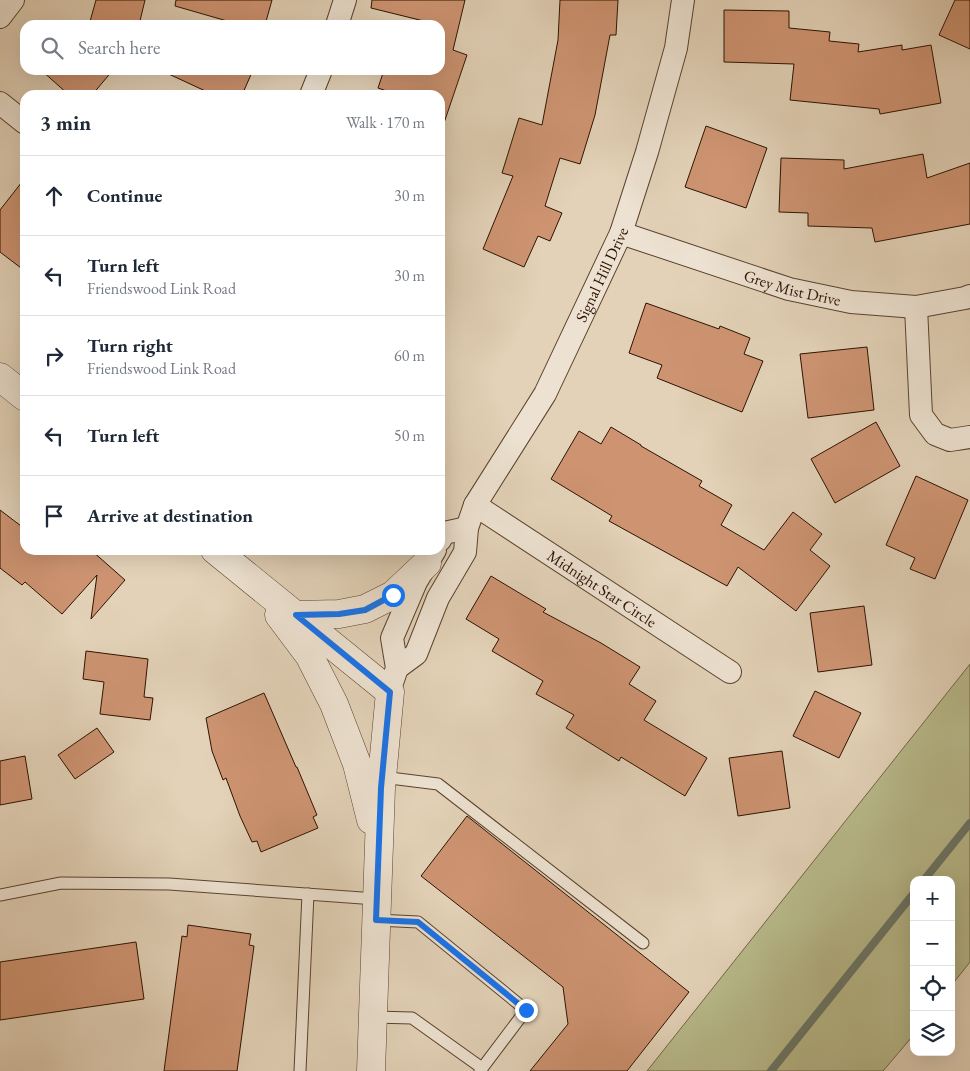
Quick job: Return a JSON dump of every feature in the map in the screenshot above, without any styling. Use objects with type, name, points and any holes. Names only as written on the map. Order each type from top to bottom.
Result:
[{"type":"street","points":[[0,17],[13,0]]},
{"type":"street","points":[[338,20],[345,0]]},
{"type":"street","name":"Signal Hill Drive","points":[[393,680],[416,654],[438,598],[465,552],[467,528],[475,505],[545,394],[621,233],[647,152],[676,48],[683,0]]},
{"type":"street","points":[[313,90],[319,75]]},
{"type":"street","points":[[0,103],[20,119]]},
{"type":"street","name":"Grey Mist Drive","points":[[621,233],[789,289],[851,302],[916,307],[968,303]]},
{"type":"street","points":[[916,307],[921,415],[935,434],[950,440],[970,437]]},
{"type":"street","points":[[0,377],[20,393]]},
{"type":"street","name":"Midnight Star Circle","points":[[475,505],[730,672]]},
{"type":"street","points":[[445,533],[467,528]]},
{"type":"street","points":[[221,555],[296,615],[393,680]]},
{"type":"street","points":[[296,615],[339,614],[365,610],[393,595],[430,555]]},
{"type":"street","points":[[371,1071],[382,777],[393,680],[392,638],[416,582],[432,555]]},
{"type":"street","points":[[254,582],[309,655],[334,704],[358,764],[379,850]]},
{"type":"lane","points":[[382,777],[438,784],[643,943]]},
{"type":"lane","points":[[0,894],[61,883],[169,884],[308,894],[376,909],[418,922],[526,1010],[481,1070],[412,1018],[373,1017]]},
{"type":"lane","points":[[300,1071],[308,894]]},
{"type":"green space","points":[[970,664],[970,962],[955,981],[955,876],[910,876],[910,1039],[883,1071],[647,1071]]},
{"type":"building","points":[[96,0],[145,0],[140,20],[90,20]]},
{"type":"building","points":[[176,0],[272,0],[266,20],[224,20],[175,6]]},
{"type":"building","points":[[372,0],[465,0],[453,50],[467,55],[445,120],[445,90],[384,90],[378,88],[382,75],[445,75],[445,20],[420,20],[371,8]]},
{"type":"building","points":[[560,0],[618,0],[616,35],[610,35],[595,115],[580,164],[560,158],[545,206],[562,213],[550,241],[538,236],[524,267],[483,249],[513,176],[502,173],[519,118],[542,125],[558,40]]},
{"type":"building","points":[[955,0],[970,0],[970,49],[939,35]]},
{"type":"building","points":[[724,10],[789,11],[789,28],[830,32],[829,41],[859,44],[858,52],[902,45],[902,50],[931,45],[941,103],[880,114],[879,109],[790,100],[794,64],[724,62]]},
{"type":"building","points":[[47,75],[109,75],[96,90],[63,90]]},
{"type":"building","points":[[171,75],[251,75],[244,90],[203,90]]},
{"type":"building","points":[[706,126],[767,148],[746,208],[685,187]]},
{"type":"building","points":[[923,154],[927,178],[970,163],[970,224],[875,242],[872,228],[808,226],[808,213],[779,212],[781,158],[844,160],[844,169]]},
{"type":"building","points":[[20,184],[20,267],[0,252],[0,210]]},
{"type":"building","points":[[646,303],[719,329],[720,326],[750,338],[744,354],[763,361],[742,412],[657,378],[662,365],[629,353]]},
{"type":"building","points":[[867,347],[874,410],[808,418],[800,354]]},
{"type":"building","points":[[876,422],[900,466],[835,503],[811,459]]},
{"type":"building","points":[[611,427],[702,481],[699,486],[732,505],[721,525],[764,550],[793,512],[822,534],[810,550],[830,566],[796,611],[738,567],[727,586],[609,521],[612,516],[551,479],[579,431],[601,444]]},
{"type":"building","points":[[916,476],[968,500],[935,579],[910,569],[915,558],[886,545]]},
{"type":"building","points":[[0,510],[20,525],[20,555],[97,555],[125,580],[91,619],[97,575],[62,614],[25,582],[22,585],[0,568]]},
{"type":"building","points":[[491,576],[546,609],[543,612],[601,643],[640,667],[629,684],[656,701],[644,720],[707,758],[685,796],[621,757],[619,761],[566,728],[574,715],[536,694],[543,681],[492,651],[499,639],[466,619]]},
{"type":"building","points":[[864,606],[872,665],[818,672],[810,613]]},
{"type":"building","points":[[86,651],[148,659],[144,697],[153,698],[150,720],[100,714],[104,682],[83,679]]},
{"type":"building","points":[[815,691],[861,713],[839,758],[793,736]]},
{"type":"building","points":[[264,693],[317,815],[313,817],[318,828],[261,852],[257,841],[252,842],[226,778],[223,780],[212,751],[206,718]]},
{"type":"building","points":[[97,728],[114,752],[75,779],[58,755]]},
{"type":"building","points":[[782,751],[790,808],[738,816],[729,758]]},
{"type":"building","points":[[25,756],[32,799],[0,805],[0,761]]},
{"type":"building","points":[[467,816],[689,992],[627,1071],[530,1071],[568,1024],[563,987],[421,876]]},
{"type":"building","points":[[188,925],[251,934],[249,945],[254,946],[237,1071],[164,1071],[182,936],[187,937]]},
{"type":"building","points":[[136,942],[144,999],[0,1020],[0,962]]},
{"type":"waterway","points":[[927,876],[970,823]]},
{"type":"waterway","points":[[771,1071],[910,898]]},
{"type":"route","points":[[393,595],[365,610],[339,614],[296,615],[390,692],[381,788],[376,920],[418,922],[526,1010]]}]
